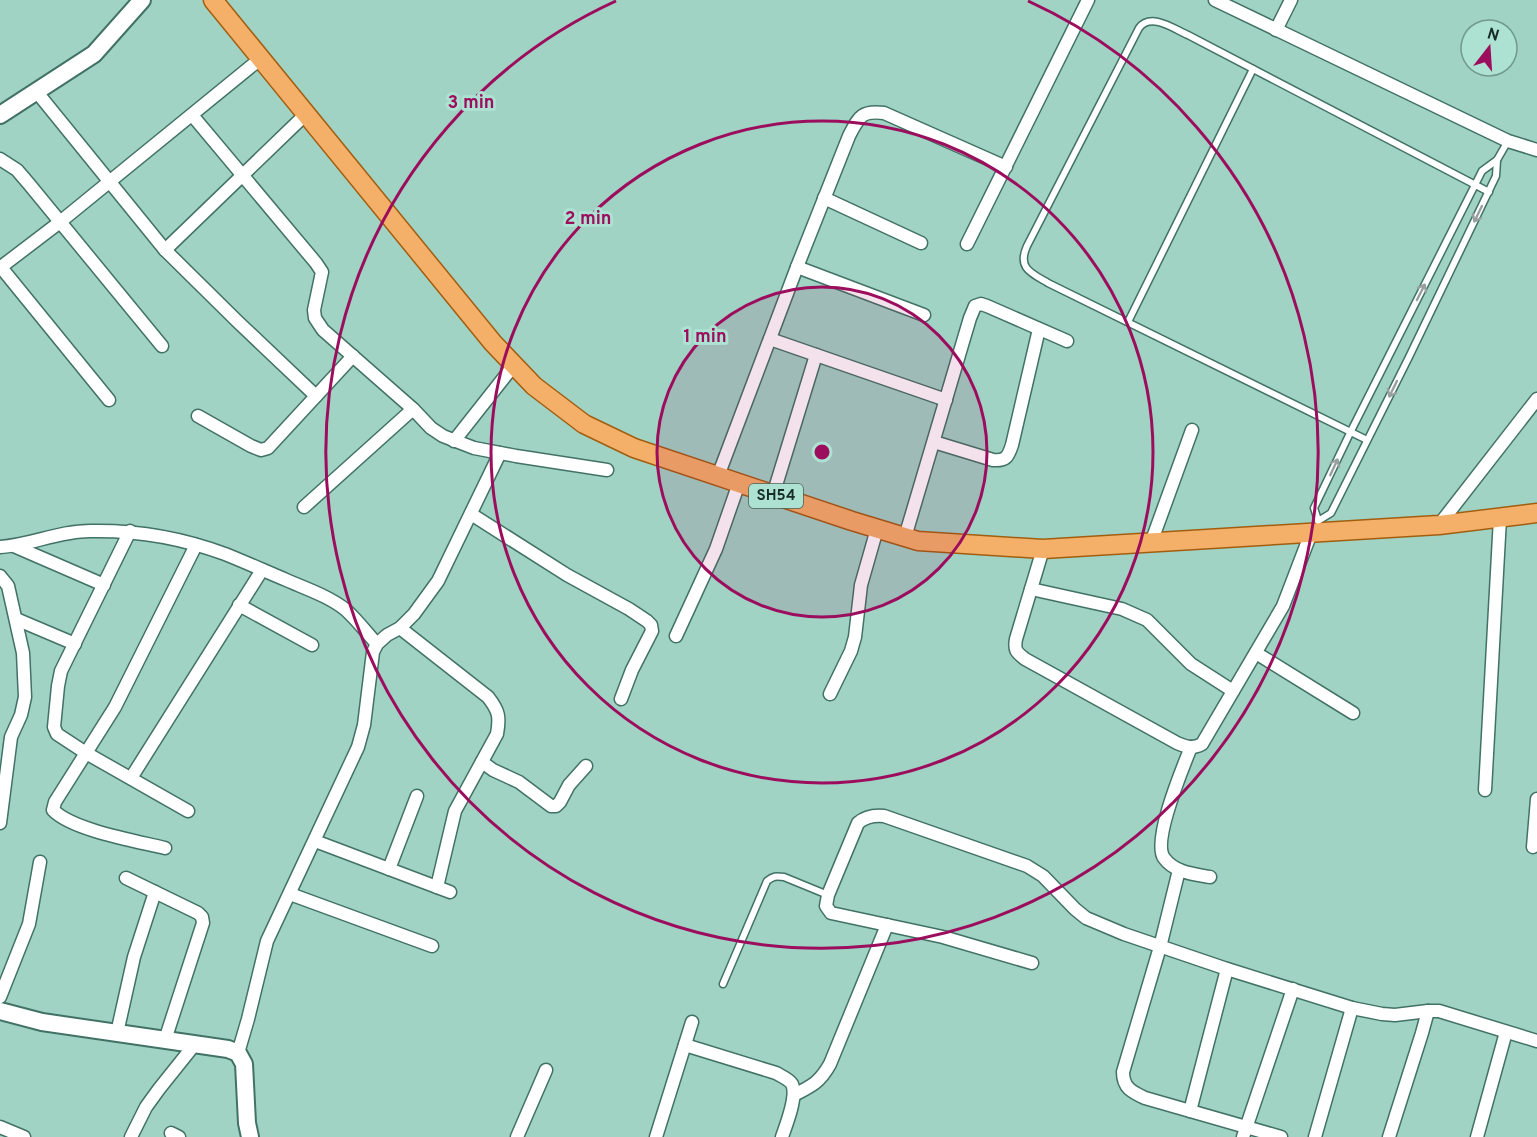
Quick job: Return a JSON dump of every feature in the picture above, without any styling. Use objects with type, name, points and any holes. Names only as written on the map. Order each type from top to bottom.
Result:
[{"type":"main road","name":"SH54","points":[[213,0],[493,343],[534,386],[584,424],[634,448],[918,541],[1043,549],[1151,543],[1315,526],[1439,525],[1537,513]]},
{"type":"street","points":[[0,115],[94,54],[142,0]]},
{"type":"street","points":[[967,244],[1088,0]]},
{"type":"street","points":[[1215,0],[1508,141],[1537,150]]},
{"type":"street","points":[[1276,30],[1292,0]]},
{"type":"street","points":[[110,400],[0,266],[60,222],[260,59]]},
{"type":"street","points":[[36,91],[165,250],[316,396]]},
{"type":"street","points":[[718,476],[824,198],[849,136],[859,118],[870,111],[884,113],[1006,167]]},
{"type":"street","points":[[165,250],[306,114]]},
{"type":"street","points":[[192,115],[322,272],[314,310],[315,318],[323,330],[431,428],[442,436],[474,448],[607,470]]},
{"type":"street","points":[[0,159],[17,170],[162,346]]},
{"type":"street","points":[[824,198],[921,243]]},
{"type":"street","points":[[797,267],[924,315]]},
{"type":"street","points":[[905,537],[975,306],[981,304],[987,306],[1067,341]]},
{"type":"street","points":[[934,442],[993,460],[1005,459],[1012,445],[1039,329]]},
{"type":"street","points":[[770,339],[946,400]]},
{"type":"street","points":[[773,495],[816,355]]},
{"type":"street","points":[[198,416],[251,446],[261,450],[268,448],[353,356]]},
{"type":"street","points":[[453,441],[514,365]]},
{"type":"street","points":[[1439,525],[1537,399]]},
{"type":"street","points":[[304,507],[412,409]]},
{"type":"street","points":[[1151,543],[1192,430]]},
{"type":"street","points":[[238,1053],[267,941],[358,747],[364,725],[373,652],[377,644],[400,628],[414,614],[438,581],[500,453]]},
{"type":"street","points":[[676,636],[716,549],[739,483]]},
{"type":"street","points":[[471,514],[567,575],[629,609],[651,625],[650,636],[632,670],[621,699]]},
{"type":"street","points":[[1485,790],[1500,518]]},
{"type":"street","points":[[1043,549],[1016,639],[1017,652],[1025,659],[1177,743],[1196,747],[1202,744],[1283,606],[1315,526]]},
{"type":"street","points":[[830,694],[851,651],[855,637],[861,585],[877,529]]},
{"type":"street","points":[[0,547],[88,530],[130,531],[196,545],[224,554],[325,597],[345,610],[377,644]]},
{"type":"street","points":[[130,531],[61,671],[57,686],[54,727],[57,734],[86,753],[188,811]]},
{"type":"street","points":[[165,848],[82,827],[53,810],[55,802],[115,707],[196,545]]},
{"type":"street","points":[[14,546],[104,585]]},
{"type":"street","points":[[131,778],[262,570]]},
{"type":"street","points":[[0,576],[8,586],[16,620],[23,653],[26,697],[11,737],[0,823]]},
{"type":"street","points":[[1031,589],[1122,609],[1147,621],[1191,664],[1233,691]]},
{"type":"street","points":[[240,605],[312,645]]},
{"type":"street","points":[[16,620],[75,644]]},
{"type":"street","points":[[400,628],[488,697],[498,713],[497,734],[455,811],[437,887]]},
{"type":"street","points":[[1256,654],[1353,713]]},
{"type":"street","points":[[1191,747],[1164,825],[1161,853],[1165,860],[1179,870],[1210,877]]},
{"type":"street","points":[[482,762],[519,782],[551,806],[556,806],[560,802],[569,785],[586,766]]},
{"type":"street","points":[[389,869],[417,796]]},
{"type":"street","points":[[1533,847],[1537,799]]},
{"type":"street","points":[[1032,963],[943,937],[831,913],[826,906],[828,895],[858,823],[875,815],[884,816],[1027,866],[1043,876],[1086,918],[1124,934],[1227,969],[1352,1008],[1395,1015],[1428,1011],[1446,1013],[1537,1041]]},
{"type":"street","points":[[315,841],[450,892]]},
{"type":"street","points":[[0,997],[29,924],[40,862]]},
{"type":"street","points":[[1179,870],[1160,947],[1126,1060],[1123,1079],[1128,1089],[1145,1098],[1190,1111],[1244,1132],[1281,1137]]},
{"type":"street","points":[[126,878],[202,917],[203,923],[165,1040]]},
{"type":"street","points":[[117,1033],[134,957],[155,892]]},
{"type":"street","points":[[290,894],[432,946]]},
{"type":"street","points":[[794,1095],[809,1088],[822,1077],[830,1064],[886,925]]},
{"type":"street","points":[[1190,1111],[1227,969]]},
{"type":"street","points":[[1244,1132],[1293,990]]},
{"type":"street","points":[[1316,1137],[1352,1008]]},
{"type":"street","points":[[0,1011],[42,1022],[228,1049],[238,1053],[244,1064],[247,1123],[250,1137]]},
{"type":"street","points":[[1389,1137],[1428,1011]]},
{"type":"street","points":[[656,1137],[692,1022]]},
{"type":"street","points":[[1477,1137],[1506,1032]]},
{"type":"street","points":[[131,1137],[153,1098],[195,1044]]},
{"type":"street","points":[[685,1045],[786,1078],[792,1084],[794,1095],[782,1137]]},
{"type":"street","points":[[517,1137],[546,1070]]},
{"type":"street","points":[[0,1127],[24,1137]]},
{"type":"lane","points":[[1367,440],[1048,283],[1029,272],[1024,266],[1023,258],[1027,246],[1142,24],[1151,21],[1159,22],[1188,35],[1488,192]]},
{"type":"lane","points":[[1128,322],[1253,69]]},
{"type":"lane","points":[[1315,526],[1314,508],[1474,185],[1482,171],[1497,160],[1508,141]]},
{"type":"lane","points":[[1315,526],[1331,513],[1496,176],[1497,160]]},
{"type":"lane","points":[[723,984],[767,881],[776,876],[783,877],[828,895]]}]
